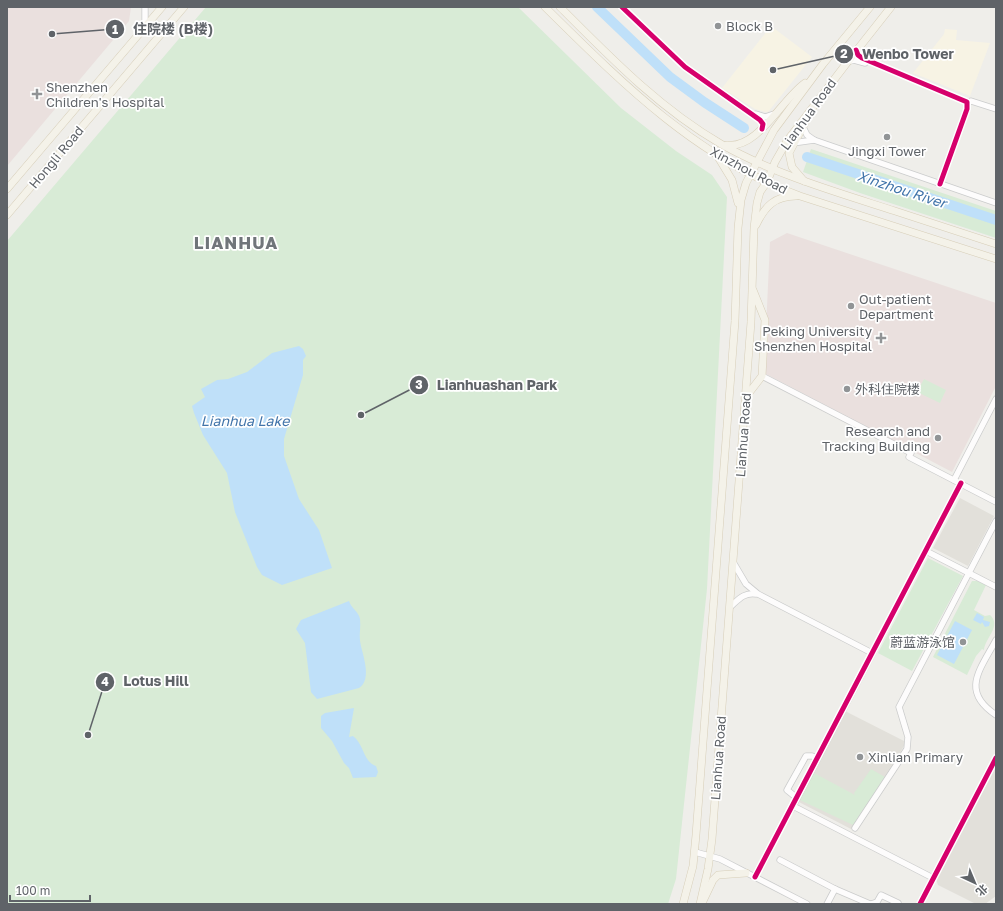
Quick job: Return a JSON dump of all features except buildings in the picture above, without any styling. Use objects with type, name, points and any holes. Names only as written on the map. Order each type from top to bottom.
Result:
[{"type":"main road","name":"Hongli Road","points":[[7,189],[162,7]]},
{"type":"main road","name":"Hongli Road","points":[[7,215],[184,7]]},
{"type":"main road","name":"Xinzhou Road","points":[[545,7],[624,85],[648,106],[686,135],[751,174],[800,196],[996,259]]},
{"type":"main road","name":"Xinzhou Road","points":[[560,7],[631,77],[655,98],[720,143],[756,162],[806,182],[996,244]]},
{"type":"main road","name":"Lianhua Road","points":[[683,904],[695,852],[735,321],[739,219],[743,191],[756,162],[777,124],[870,7]]},
{"type":"main road","name":"Lianhua Road","points":[[700,904],[710,856],[745,398],[754,228],[759,195],[767,182],[782,149],[856,50],[892,7]]},
{"type":"main road","points":[[720,143],[728,145],[742,144],[749,140],[762,129],[795,91],[812,79]]},
{"type":"main road","points":[[806,182],[795,172],[790,161],[789,153],[810,110]]},
{"type":"main road","points":[[713,152],[727,170],[736,190],[739,219]]},
{"type":"main road","points":[[754,228],[763,212],[772,202],[786,196],[800,196]]},
{"type":"main road","points":[[745,398],[762,376],[765,320],[752,288]]},
{"type":"main road","points":[[700,904],[713,880],[718,875],[746,872]]},
{"type":"street","points":[[145,7],[145,27]]},
{"type":"street","points":[[622,7],[685,67],[716,90],[753,114],[762,122],[762,129]]},
{"type":"street","points":[[856,50],[858,55],[862,58],[966,103]]},
{"type":"street","points":[[846,64],[850,60],[859,60],[966,103],[971,102],[996,109]]},
{"type":"street","points":[[938,183],[967,109],[966,103]]},
{"type":"street","points":[[753,114],[766,117],[774,114]]},
{"type":"street","points":[[803,127],[807,135],[814,140],[996,203]]},
{"type":"street","points":[[793,143],[814,140]]},
{"type":"street","points":[[762,376],[911,454],[910,457],[996,502]]},
{"type":"street","points":[[954,480],[996,399]]},
{"type":"street","points":[[933,878],[792,808],[961,484]]},
{"type":"street","points":[[855,828],[905,755],[908,738],[899,707],[996,520]]},
{"type":"street","points":[[926,551],[996,587]]},
{"type":"street","points":[[733,562],[746,584],[758,594],[872,653]]},
{"type":"street","points":[[730,607],[746,594],[758,594]]},
{"type":"street","points":[[996,640],[976,678],[975,685],[980,702],[996,715]]},
{"type":"street","points":[[797,798],[787,790],[806,756],[817,758]]},
{"type":"street","points":[[920,904],[996,758]]},
{"type":"street","points":[[755,877],[769,851]]},
{"type":"street","points":[[695,852],[720,859],[807,904]]},
{"type":"street","points":[[780,860],[835,889],[870,904],[877,902],[881,895],[898,903]]},
{"type":"street","points":[[827,904],[835,889]]},
{"type":"shaded area","name":"Shenzhen Children's Hospital","points":[[7,7],[131,7],[129,21],[7,166]]},
{"type":"shaded area","points":[[771,26],[812,57],[768,112],[766,112],[755,109],[722,88]]},
{"type":"shaded area","points":[[945,29],[957,30],[956,40],[990,43],[970,96],[913,73],[944,34]]},
{"type":"shaded area","name":"Peking University Shenzhen Hospital","points":[[787,233],[996,303],[996,386],[952,472],[764,373],[770,242]]},
{"type":"shaded area","points":[[960,498],[994,516],[968,566],[933,548]]},
{"type":"shaded area","name":"Xinlian Primary","points":[[845,711],[906,742],[890,771],[851,829],[797,801]]},
{"type":"shaded area","points":[[996,766],[996,896],[985,904],[976,904],[938,885],[936,879]]},
{"type":"green space","points":[[206,7],[518,7],[621,108],[676,151],[712,175],[727,197],[707,589],[676,879],[668,904],[7,904],[7,241]]},
{"type":"green space","points":[[811,149],[996,211],[996,238],[860,193],[803,172]]},
{"type":"green space","points":[[924,379],[946,390],[940,403],[917,392]]},
{"type":"green space","points":[[928,558],[963,576],[912,671],[878,653]]},
{"type":"green space","name":"蔚蓝游泳馆","points":[[972,581],[977,581],[986,585],[974,610],[985,616],[990,615],[993,619],[994,628],[984,650],[982,649],[976,656],[967,675],[933,657]]},
{"type":"green space","points":[[871,769],[885,777],[853,825],[800,800],[814,773],[855,795],[854,793]]},
{"type":"water","name":"Lianhua Lake","points":[[299,346],[303,349],[306,356],[303,360],[303,375],[284,439],[284,456],[299,499],[319,530],[332,568],[282,585],[262,575],[257,567],[235,512],[227,473],[203,435],[192,406],[205,397],[201,389],[217,380],[228,379],[247,372],[272,353]]},
{"type":"water","points":[[349,601],[360,619],[361,646],[366,666],[365,679],[359,688],[317,699],[311,692],[305,643],[296,629],[301,620]]},
{"type":"water","points":[[977,613],[984,617],[983,620],[990,622],[989,626],[985,627],[982,622],[981,624],[973,620]]},
{"type":"water","points":[[955,621],[972,630],[954,664],[937,655]]},
{"type":"water","points":[[354,708],[349,737],[353,736],[357,739],[368,761],[376,766],[378,772],[376,777],[353,778],[349,768],[344,763],[332,741],[321,728],[321,716],[325,713]]},
{"type":"waterway","name":"Xinzhou River","points":[[597,7],[670,77],[704,102],[744,128]]},
{"type":"waterway","name":"Xinzhou River","points":[[807,157],[996,220]]},
{"type":"tunnel","points":[[769,851],[791,810]]},
{"type":"cycle path","points":[[622,7],[685,67],[760,120],[763,124],[762,129]]},
{"type":"cycle path","points":[[856,50],[858,55],[862,58],[967,102],[967,109],[940,184]]},
{"type":"cycle path","points":[[755,877],[961,483]]},
{"type":"cycle path","points":[[920,904],[996,758]]},
{"type":"place","name":"Block B","points":[[718,26]]},
{"type":"place","name":"住院楼 (B楼)","points":[[52,34]]},
{"type":"place","name":"Wenbo Tower","points":[[773,70]]},
{"type":"place","name":"Shenzhen Children's Hospital","points":[[37,94]]},
{"type":"place","name":"Jingxi Tower","points":[[887,137]]},
{"type":"place","name":"Out-patient Department","points":[[851,306]]},
{"type":"place","name":"Peking University Shenzhen Hospital","points":[[881,338]]},
{"type":"place","name":"外科住院楼","points":[[847,389]]},
{"type":"place","name":"Lianhuashan Park","points":[[361,415]]},
{"type":"place","name":"Research and Tracking Building","points":[[938,438]]},
{"type":"place","name":"蔚蓝游泳馆","points":[[963,642]]},
{"type":"place","name":"Lotus Hill","points":[[88,735]]},
{"type":"place","name":"Xinlian Primary","points":[[860,757]]},
{"type":"district","name":"LIANHUA","points":[[236,242]]}]
